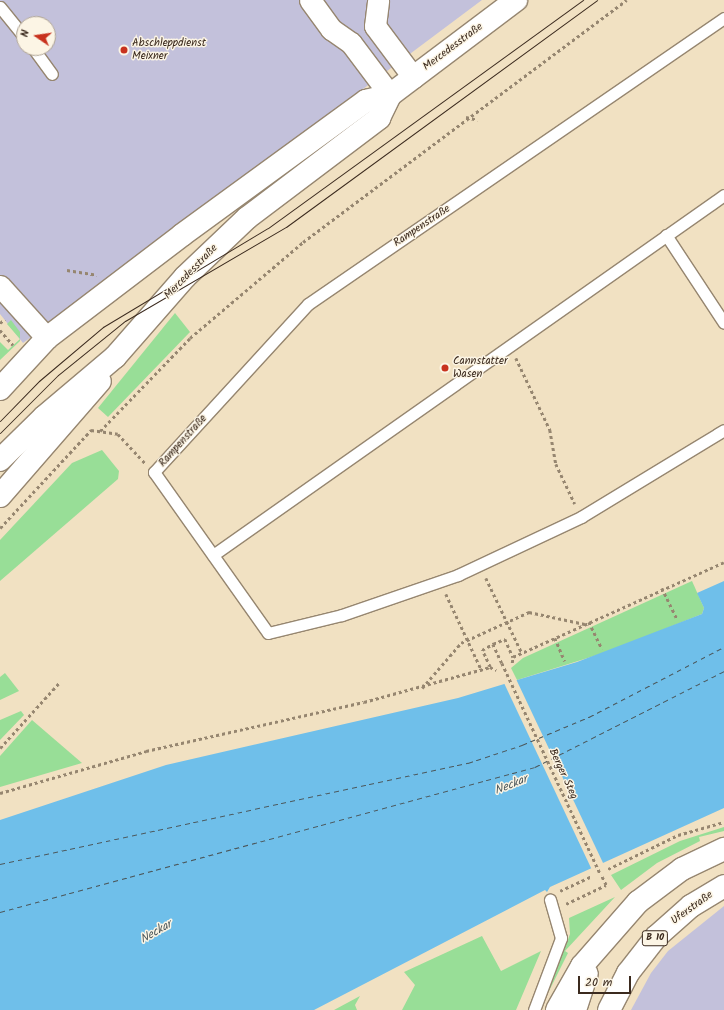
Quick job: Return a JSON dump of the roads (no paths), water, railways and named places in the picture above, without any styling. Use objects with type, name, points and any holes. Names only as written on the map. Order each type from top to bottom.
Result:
[{"type":"main road","name":"Mercedesstraße","points":[[0,460],[44,417],[115,357],[215,247],[264,204],[379,118],[390,95],[413,76],[516,0]]},
{"type":"main road","name":"Mercedesstraße","points":[[0,389],[47,338],[366,101],[390,95]]},
{"type":"main road","points":[[0,376],[47,338]]},
{"type":"main road","points":[[0,496],[92,391],[115,357]]},
{"type":"main road","points":[[556,1010],[577,973],[612,929],[662,882],[724,849]]},
{"type":"main road","name":"Uferstraße","points":[[609,1010],[628,973],[656,937],[691,906],[724,886]]},
{"type":"main road","points":[[575,1010],[590,967],[612,929]]},
{"type":"street","points":[[310,0],[331,28],[351,43],[390,95]]},
{"type":"street","points":[[378,0],[375,26],[413,76]]},
{"type":"street","points":[[351,43],[375,26]]},
{"type":"street","points":[[0,286],[47,338]]},
{"type":"lane","points":[[0,7],[16,27]]},
{"type":"lane","name":"Rampenstraße","points":[[213,555],[154,472],[308,304],[724,18]]},
{"type":"lane","points":[[39,56],[52,74]]},
{"type":"lane","points":[[724,195],[213,555],[268,633],[342,615],[440,581],[480,565],[581,517],[724,430]]},
{"type":"lane","points":[[666,235],[724,323]]},
{"type":"lane","points":[[534,1010],[561,942],[550,900]]},
{"type":"water","name":"Neckar","points":[[724,581],[724,808],[550,887],[547,892],[545,890],[314,1010],[0,1010],[0,820],[166,765],[458,698],[577,662],[702,614],[704,608],[697,593]]},
{"type":"tram line","points":[[0,421],[39,381],[103,327],[268,228],[583,0]]},
{"type":"tram line","points":[[0,433],[58,375],[125,321],[286,227],[597,0]]},
{"type":"place","name":"Abschleppdienst Meixner","points":[[124,50]]},
{"type":"place","name":"Cannstatter Wasen","points":[[445,368]]}]
